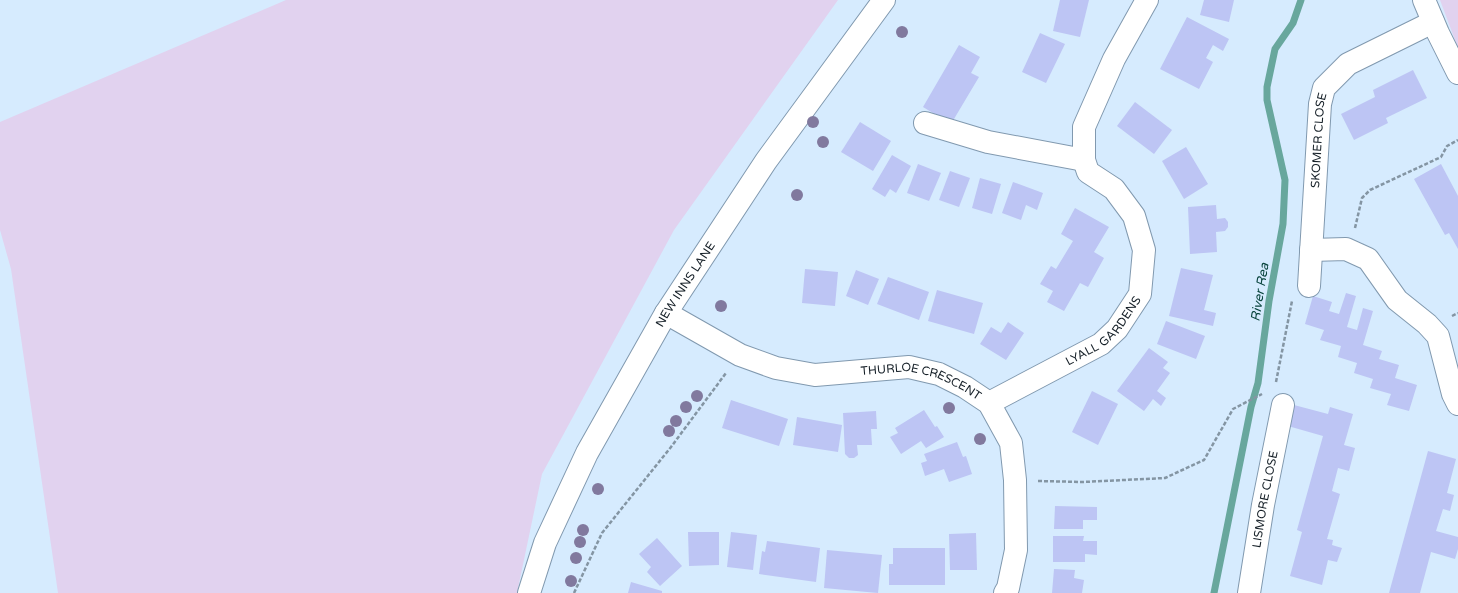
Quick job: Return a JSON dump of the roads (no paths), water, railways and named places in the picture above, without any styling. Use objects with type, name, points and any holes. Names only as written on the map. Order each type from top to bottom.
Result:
[{"type":"street","name":"NEW INNS LANE","points":[[529,593],[545,543],[588,453],[666,313],[766,161],[884,0]]},
{"type":"street","points":[[925,123],[988,142],[1084,160],[1084,127],[1114,59],[1147,0]]},
{"type":"street","points":[[1424,0],[1458,73]]},
{"type":"street","name":"SKOMER CLOSE","points":[[1309,286],[1320,104],[1324,88],[1348,64],[1433,22]]},
{"type":"street","name":"LYALL GARDENS","points":[[989,403],[1101,344],[1117,329],[1140,294],[1144,250],[1134,216],[1114,189],[1088,172],[1084,160]]},
{"type":"street","points":[[1311,250],[1346,248],[1368,259],[1397,300],[1427,324],[1438,336],[1453,394],[1458,404]]},
{"type":"street","name":"THURLOE CRESCENT","points":[[666,313],[740,355],[776,368],[815,375],[909,367],[939,374],[966,387],[989,403],[1011,443],[1015,480],[1016,550],[1008,588],[1005,593]]},
{"type":"street","name":"LISMORE CLOSE","points":[[1249,593],[1279,396]]},
{"type":"waterway","name":"River Rea","points":[[1214,593],[1251,407],[1258,383],[1269,301],[1283,224],[1285,180],[1267,100],[1267,87],[1275,49],[1293,23],[1301,0]]}]
